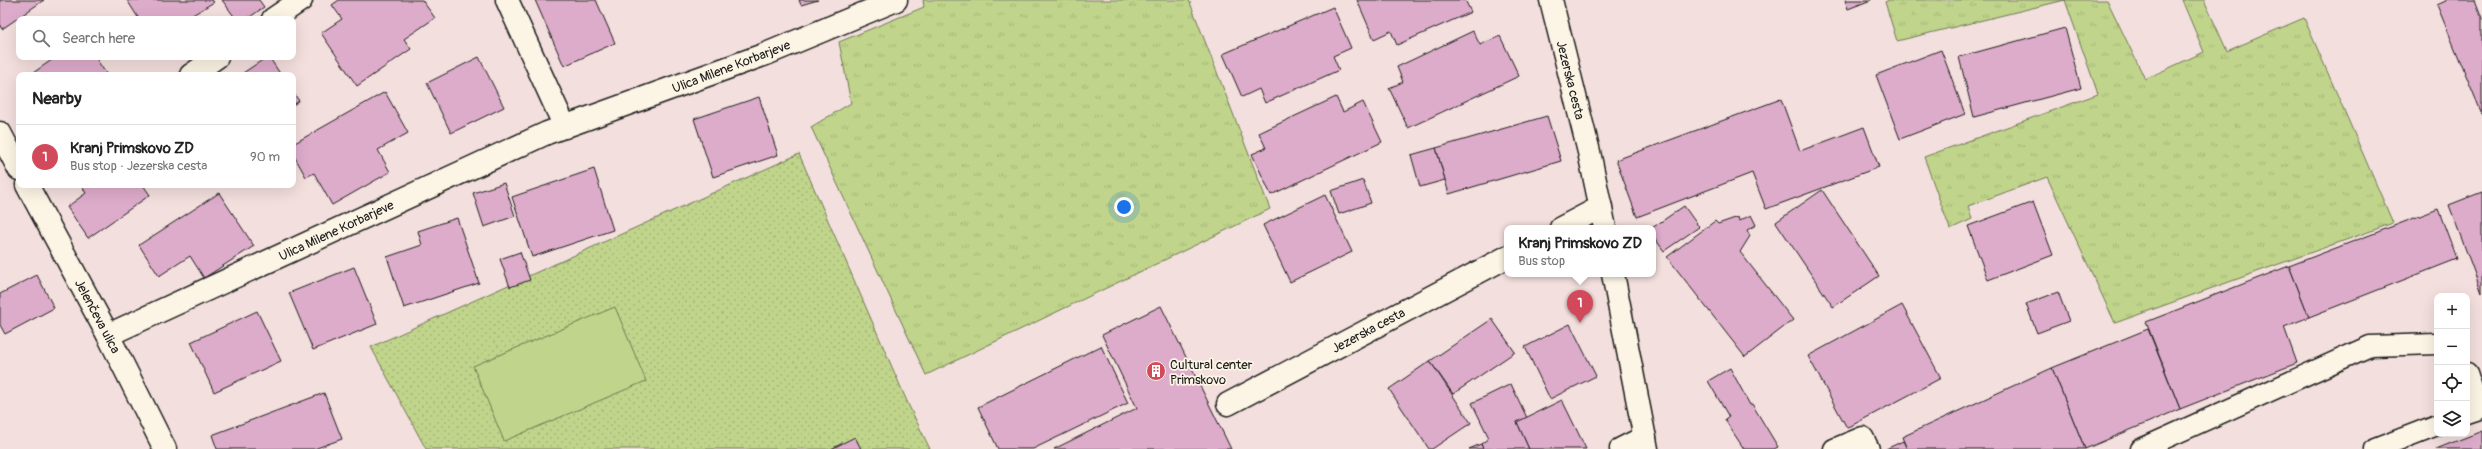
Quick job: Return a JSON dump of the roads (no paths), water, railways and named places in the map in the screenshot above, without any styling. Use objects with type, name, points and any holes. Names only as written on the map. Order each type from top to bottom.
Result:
[{"type":"street","points":[[277,16],[301,0]]},
{"type":"street","points":[[507,0],[565,127]]},
{"type":"street","name":"Ulica Milene Korbarjeve","points":[[108,335],[565,127],[766,54],[896,0]]},
{"type":"street","name":"Jezerska cesta","points":[[1551,0],[1604,225]]},
{"type":"street","points":[[195,72],[213,60]]},
{"type":"street","name":"Jelenčeva ulica","points":[[0,134],[16,163]]},
{"type":"street","name":"Jelenčeva ulica","points":[[30,188],[108,335],[165,449]]},
{"type":"street","points":[[1567,225],[1601,207]]},
{"type":"street","name":"Jezerska cesta","points":[[1228,404],[1504,259]]},
{"type":"street","points":[[1614,277],[1646,443],[1621,449]]},
{"type":"lane","points":[[2141,449],[2370,346],[2434,344]]},
{"type":"lane","points":[[2470,382],[2479,409],[2470,413]]},
{"type":"lane","points":[[2375,449],[2434,426]]},
{"type":"lane","points":[[1834,449],[1863,436],[1869,449]]},
{"type":"place","name":"Kranj Primskovo ZD","points":[[1580,323]]},
{"type":"place","name":"Cultural center Primskovo","points":[[1156,371]]}]
